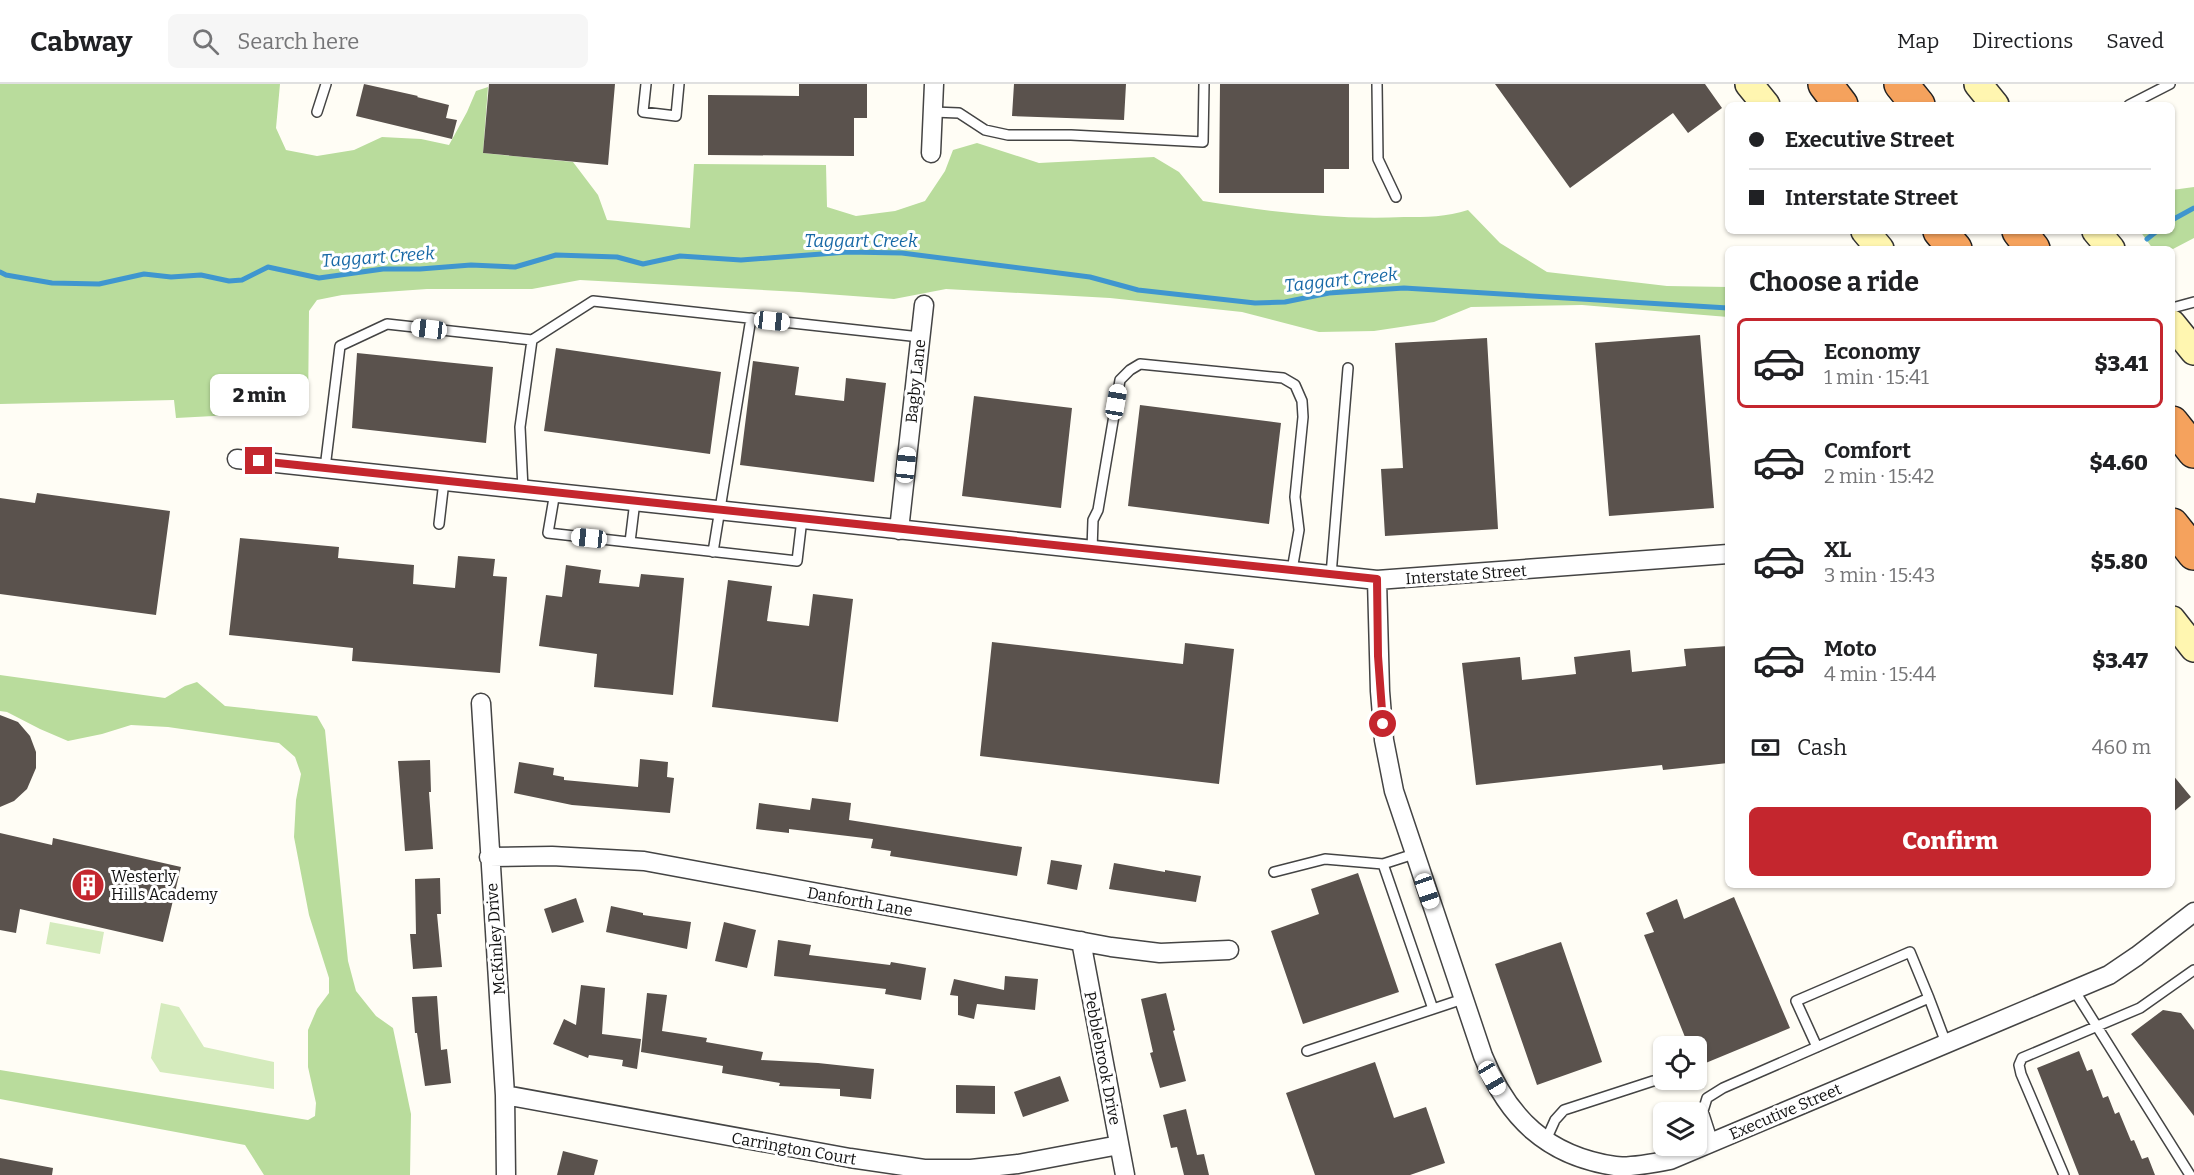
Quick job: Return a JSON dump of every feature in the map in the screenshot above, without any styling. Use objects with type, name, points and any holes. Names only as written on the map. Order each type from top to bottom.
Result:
[{"type":"highway","points":[[1825,84],[1839,102]]},
{"type":"highway","points":[[1901,84],[1916,102]]},
{"type":"highway","points":[[1943,234],[1953,246]]},
{"type":"highway","points":[[2021,234],[2031,246]]},
{"type":"highway","points":[[2175,427],[2194,451]]},
{"type":"highway","points":[[2175,529],[2194,553]]},
{"type":"street","points":[[931,153],[934,84]]},
{"type":"street","points":[[1749,84],[1764,102]]},
{"type":"street","points":[[1978,84],[1993,102]]},
{"type":"street","points":[[1868,234],[1878,246]]},
{"type":"street","points":[[2098,234],[2108,246]]},
{"type":"street","name":"Bagby Lane","points":[[899,530],[924,305]]},
{"type":"street","points":[[2175,328],[2194,351]]},
{"type":"street","name":"Interstate Street","points":[[237,459],[1377,579],[1725,554]]},
{"type":"street","name":"Executive Street","points":[[1377,579],[1378,656],[1384,740],[1394,791],[1487,1067],[1505,1102],[1524,1123],[1545,1141],[1583,1159],[1619,1170],[1670,1160],[2109,975],[2194,912]]},
{"type":"street","points":[[2175,624],[2194,648]]},
{"type":"street","name":"McKinley Drive","points":[[481,703],[505,1095],[506,1175]]},
{"type":"street","name":"Danforth Lane","points":[[489,857],[552,856],[644,861],[1081,941],[1160,952],[1229,950]]},
{"type":"street","name":"Pebblebrook Drive","points":[[1081,941],[1125,1175]]},
{"type":"street","name":"Carrington Court","points":[[505,1095],[850,1158],[924,1169],[971,1169],[1018,1164],[1119,1146]]},
{"type":"lane","points":[[317,111],[326,84]]},
{"type":"lane","points":[[646,84],[643,112],[675,116],[679,84]]},
{"type":"lane","points":[[933,112],[959,113],[985,130],[1008,135],[1071,135],[1203,142],[1204,84]]},
{"type":"lane","points":[[1377,84],[1378,159],[1396,197]]},
{"type":"lane","points":[[2135,102],[2170,84]]},
{"type":"lane","points":[[325,468],[340,346],[387,324],[532,340],[593,301],[920,337]]},
{"type":"lane","points":[[2175,307],[2194,302]]},
{"type":"lane","points":[[713,552],[751,318]]},
{"type":"lane","points":[[523,489],[520,427],[532,340]]},
{"type":"lane","points":[[1092,550],[1093,520],[1098,510],[1120,380],[1130,370],[1140,364],[1283,378],[1295,385],[1302,401],[1303,417],[1294,497],[1299,530],[1292,570]]},
{"type":"lane","points":[[1331,575],[1348,368]]},
{"type":"lane","points":[[438,524],[444,481]]},
{"type":"lane","points":[[555,492],[548,533],[713,552],[796,561],[802,519]]},
{"type":"lane","points":[[630,542],[634,501]]},
{"type":"lane","points":[[1274,872],[1325,859],[1383,864],[1414,854]]},
{"type":"lane","points":[[1383,864],[1433,1009]]},
{"type":"lane","points":[[1817,1047],[1796,1001],[1910,952],[1946,1043]]},
{"type":"lane","points":[[2064,1175],[2021,1074],[2019,1065],[2022,1058],[2140,1008],[2194,970]]},
{"type":"lane","points":[[2074,990],[2190,1175]]},
{"type":"lane","points":[[1713,1142],[1703,1111],[1707,1098],[1723,1088],[1929,998]]},
{"type":"lane","points":[[1306,1051],[1463,999]]},
{"type":"lane","points":[[1545,1141],[1555,1120],[1564,1110],[1653,1082]]},
{"type":"green space","points":[[0,84],[280,84],[276,128],[286,150],[317,156],[354,150],[382,137],[421,139],[449,145],[476,91],[488,87],[483,153],[573,162],[598,195],[607,220],[690,228],[694,164],[826,165],[827,207],[856,216],[895,211],[925,201],[945,171],[953,150],[977,143],[1039,163],[1154,157],[1179,172],[1203,201],[1278,212],[1379,218],[1436,216],[1468,210],[1500,243],[1547,272],[1667,286],[1725,287],[1725,317],[1582,305],[1471,307],[1434,322],[1374,331],[1319,332],[1242,312],[1110,298],[946,289],[894,299],[580,280],[532,289],[427,289],[342,295],[317,300],[309,311],[308,411],[176,418],[174,400],[0,404]]},
{"type":"green space","points":[[2194,187],[2194,238],[2175,248],[2175,246],[2151,246],[2142,234],[2175,234],[2175,190]]},
{"type":"green space","points":[[0,675],[165,698],[197,682],[225,706],[317,716],[325,730],[348,961],[356,991],[376,1016],[393,1028],[411,1114],[410,1175],[264,1175],[245,1145],[0,1099],[0,1070],[308,1120],[315,1116],[316,1103],[308,1067],[308,1030],[317,1009],[329,993],[329,978],[309,915],[294,837],[296,800],[301,774],[295,757],[279,743],[168,727],[131,725],[68,741],[7,712],[0,711]]},
{"type":"green space","points":[[50,922],[104,932],[100,954],[46,944]]},
{"type":"green space","points":[[161,1003],[179,1007],[204,1047],[274,1062],[274,1089],[160,1072],[151,1058]]},
{"type":"building","points":[[364,84],[449,105],[446,118],[457,120],[452,139],[356,116]]},
{"type":"building","points":[[489,84],[615,84],[608,165],[483,153]]},
{"type":"building","points":[[799,84],[867,84],[867,118],[854,118],[854,156],[708,155],[708,95],[799,96]]},
{"type":"building","points":[[1014,84],[1126,84],[1124,120],[1012,116]]},
{"type":"building","points":[[1220,84],[1349,84],[1349,169],[1324,169],[1324,193],[1219,193]]},
{"type":"building","points":[[1495,84],[1705,84],[1722,108],[1688,133],[1673,113],[1570,188]]},
{"type":"building","points":[[1700,335],[1714,508],[1609,516],[1595,343]]},
{"type":"building","points":[[1487,338],[1498,529],[1385,536],[1381,469],[1403,468],[1395,343]]},
{"type":"building","points":[[556,348],[721,372],[710,454],[544,431]]},
{"type":"building","points":[[357,353],[493,367],[486,443],[352,428]]},
{"type":"building","points":[[753,361],[799,367],[795,395],[844,401],[846,378],[886,383],[874,482],[740,465]]},
{"type":"building","points":[[974,396],[1072,408],[1061,508],[962,496]]},
{"type":"building","points":[[1140,405],[1281,423],[1269,524],[1128,506]]},
{"type":"building","points":[[37,493],[170,511],[156,615],[0,594],[0,498],[35,503]]},
{"type":"building","points":[[240,538],[339,547],[338,558],[414,565],[413,584],[455,588],[458,556],[495,559],[493,576],[507,577],[500,673],[352,661],[353,648],[229,635]]},
{"type":"building","points":[[566,565],[601,570],[599,583],[639,587],[641,574],[684,578],[673,695],[594,687],[597,654],[539,646],[546,595],[562,597]]},
{"type":"building","points":[[728,580],[772,586],[767,621],[809,626],[813,594],[853,599],[838,722],[712,707]]},
{"type":"building","points":[[992,642],[1183,664],[1185,643],[1234,649],[1219,784],[980,756]]},
{"type":"building","points":[[1725,646],[1725,763],[1663,770],[1662,765],[1476,785],[1462,663],[1520,657],[1522,680],[1576,674],[1574,657],[1630,650],[1632,672],[1686,666],[1684,649]]},
{"type":"building","points":[[0,715],[18,722],[30,736],[36,752],[36,768],[27,789],[14,801],[0,807]]},
{"type":"building","points":[[640,759],[668,762],[667,777],[674,778],[670,813],[572,805],[514,793],[519,762],[554,768],[553,775],[564,777],[564,780],[638,787]]},
{"type":"building","points":[[430,760],[431,792],[429,792],[433,849],[405,851],[398,761]]},
{"type":"building","points":[[2175,778],[2191,797],[2175,810]]},
{"type":"building","points":[[812,798],[851,803],[849,820],[1022,847],[1017,876],[890,856],[891,851],[871,848],[873,839],[789,829],[789,833],[756,829],[759,803],[810,810]]},
{"type":"building","name":"Westerly Hills Academy","points":[[0,833],[52,845],[53,838],[181,867],[163,942],[20,909],[16,933],[0,930]]},
{"type":"building","points":[[1051,860],[1082,865],[1077,890],[1047,884]]},
{"type":"building","points":[[1114,863],[1201,876],[1196,902],[1109,889]]},
{"type":"building","points":[[1358,873],[1399,992],[1303,1024],[1271,931],[1319,914],[1311,889]]},
{"type":"building","points":[[440,878],[441,914],[437,914],[442,967],[413,969],[410,934],[416,934],[415,879]]},
{"type":"building","points":[[1734,897],[1790,1028],[1707,1062],[1707,1036],[1685,1036],[1644,935],[1654,932],[1646,913],[1677,899],[1684,919]]},
{"type":"building","points":[[576,898],[584,922],[552,933],[544,909]]},
{"type":"building","points":[[611,906],[643,913],[643,915],[691,922],[687,949],[606,932]]},
{"type":"building","points":[[724,922],[756,930],[747,968],[715,961]]},
{"type":"building","points":[[778,940],[811,945],[809,955],[890,965],[891,962],[926,968],[921,1000],[885,994],[886,989],[774,976]]},
{"type":"building","points":[[1561,942],[1602,1062],[1537,1085],[1495,964]]},
{"type":"building","points":[[1005,976],[1038,979],[1035,1010],[977,1004],[974,1019],[958,1015],[958,996],[950,995],[954,979],[1004,990]]},
{"type":"building","points":[[581,985],[605,988],[602,1034],[641,1039],[637,1069],[622,1066],[623,1060],[589,1055],[588,1058],[553,1044],[564,1019],[576,1025]]},
{"type":"building","points":[[647,993],[667,995],[662,1031],[707,1038],[706,1042],[763,1052],[761,1060],[874,1069],[871,1099],[840,1096],[840,1089],[779,1086],[780,1083],[722,1073],[723,1066],[641,1052]]},
{"type":"building","points":[[1166,993],[1186,1081],[1160,1088],[1150,1053],[1153,1052],[1141,999]]},
{"type":"building","points":[[437,996],[441,1050],[447,1049],[451,1083],[425,1086],[417,1033],[415,1033],[412,997]]},
{"type":"building","points":[[2163,1010],[2181,1013],[2194,1030],[2194,1116],[2131,1034]]},
{"type":"building","points":[[2079,1051],[2087,1071],[2092,1069],[2103,1098],[2108,1096],[2115,1114],[2119,1112],[2131,1141],[2134,1140],[2142,1159],[2148,1157],[2155,1175],[2079,1175],[2037,1068]]},
{"type":"building","points":[[1375,1062],[1394,1118],[1426,1107],[1445,1163],[1410,1175],[1315,1175],[1286,1093]]},
{"type":"building","points":[[1060,1076],[1069,1101],[1023,1117],[1014,1092]]},
{"type":"building","points":[[956,1085],[995,1086],[995,1114],[956,1113]]},
{"type":"building","points":[[1186,1109],[1197,1155],[1204,1154],[1209,1175],[1184,1175],[1177,1147],[1171,1148],[1163,1115]]},
{"type":"building","points":[[563,1151],[598,1160],[594,1175],[557,1175]]},
{"type":"building","points":[[0,1158],[53,1168],[52,1175],[0,1175]]},
{"type":"waterway","name":"Taggart Creek","points":[[2175,218],[2194,208]]},
{"type":"waterway","name":"Taggart Creek","points":[[2147,239],[2153,234]]},
{"type":"waterway","name":"Taggart Creek","points":[[0,272],[52,283],[99,284],[144,274],[171,277],[201,275],[229,281],[242,280],[268,267],[319,278],[383,269],[471,265],[515,267],[556,255],[617,257],[643,264],[680,256],[741,260],[848,252],[902,253],[1090,277],[1138,290],[1255,303],[1285,302],[1329,293],[1404,288],[1725,308]]},
{"type":"place","name":"Westerly Hills Academy","points":[[88,885]]},
{"type":"route","points":[[259,461],[1377,579],[1378,656],[1383,724]]}]
